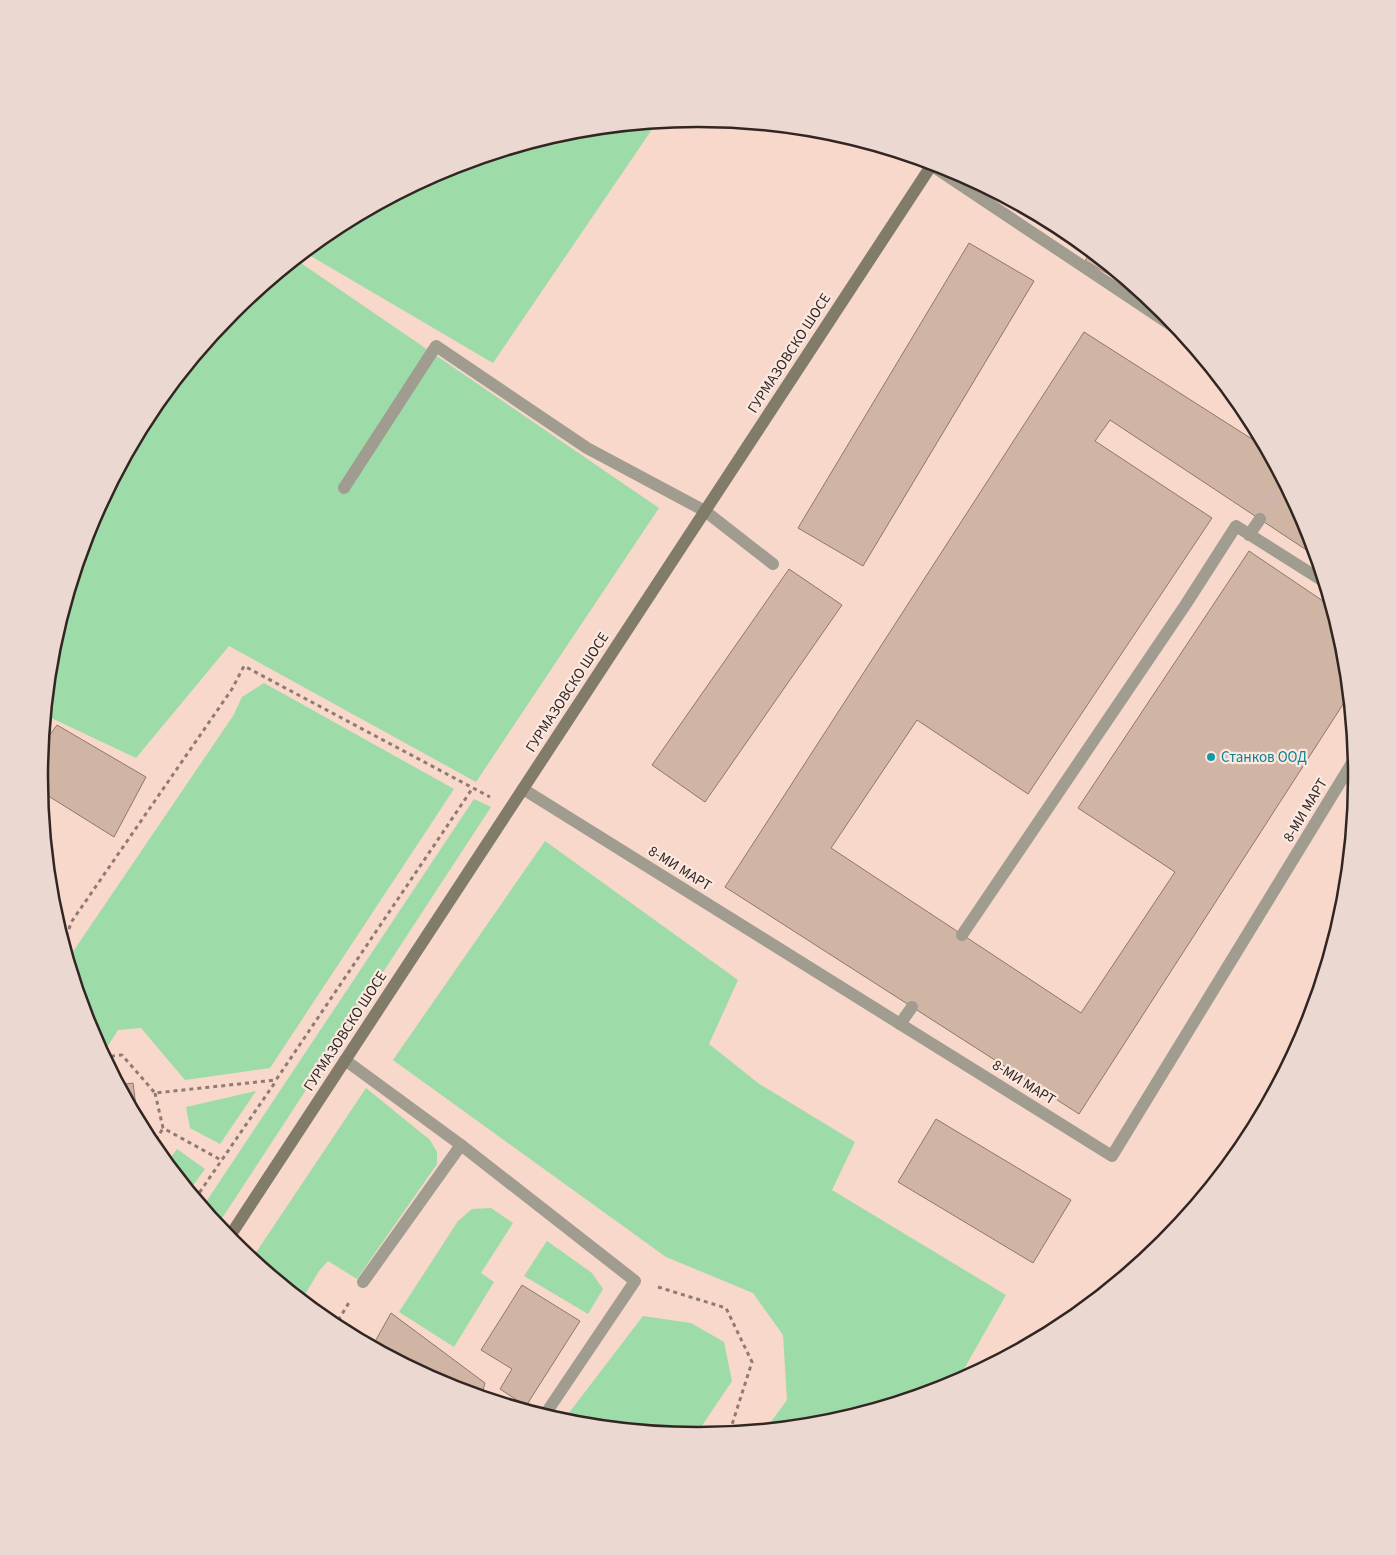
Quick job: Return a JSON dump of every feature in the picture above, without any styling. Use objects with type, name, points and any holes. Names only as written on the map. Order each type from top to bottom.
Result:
[{"type":"street","name":"ГУРМАЗОВСКО ШОСЕ","points":[[233,1232],[928,170]]},
{"type":"street","points":[[959,182],[1152,312]]},
{"type":"street","points":[[344,488],[436,346],[587,448],[705,511],[773,564]]},
{"type":"street","points":[[1249,535],[1260,519]]},
{"type":"street","points":[[962,935],[1186,604],[1236,526],[1317,577]]},
{"type":"street","name":"8-МИ МАРТ","points":[[523,789],[1112,1156],[1348,770]]},
{"type":"street","points":[[900,1024],[912,1007]]},
{"type":"street","points":[[345,1060],[461,1145],[635,1280],[548,1410]]},
{"type":"street","points":[[363,1282],[461,1145]]},
{"type":"path","points":[[67,934],[72,921],[232,689],[244,666],[472,789],[511,807]]},
{"type":"path","points":[[199,1194],[472,789]]},
{"type":"path","points":[[111,1056],[122,1055],[155,1093],[163,1128],[157,1139]]},
{"type":"path","points":[[155,1093],[276,1080]]},
{"type":"path","points":[[163,1128],[221,1160]]},
{"type":"path","points":[[635,1280],[726,1308],[752,1362],[731,1427]]},
{"type":"path","points":[[339,1319],[363,1282]]},
{"type":"green space","points":[[653,128],[493,363],[310,256],[373,214],[410,194],[489,162],[571,139]]},
{"type":"green space","points":[[300,263],[659,508],[476,782],[229,646],[136,758],[51,718],[60,651],[82,568],[115,490],[157,416],[209,349],[269,288]]},
{"type":"green space","points":[[264,683],[454,789],[270,1068],[185,1080],[141,1028],[118,1030],[107,1048],[82,987],[72,953],[233,716],[242,697]]},
{"type":"green space","points":[[474,799],[491,807],[221,1219],[206,1202]]},
{"type":"green space","points":[[545,841],[738,980],[709,1044],[758,1083],[855,1142],[832,1190],[1006,1295],[963,1371],[907,1393],[866,1406],[825,1416],[770,1424],[787,1400],[783,1335],[753,1293],[666,1257],[393,1060]]},
{"type":"green space","points":[[366,1088],[430,1140],[437,1152],[437,1164],[357,1279],[328,1261],[319,1271],[304,1296],[255,1254]]},
{"type":"green space","points":[[256,1091],[220,1144],[190,1128],[186,1107]]},
{"type":"green space","points":[[177,1149],[205,1169],[193,1186],[171,1158]]},
{"type":"green space","points":[[491,1208],[513,1223],[481,1273],[494,1282],[454,1347],[399,1312],[458,1221],[472,1209]]},
{"type":"green space","points":[[547,1241],[592,1273],[603,1289],[588,1314],[524,1276]]},
{"type":"green space","points":[[643,1316],[691,1323],[724,1342],[732,1381],[700,1428],[655,1427],[567,1415]]},
{"type":"building","points":[[969,243],[1034,281],[863,566],[798,528]]},
{"type":"building","points":[[1088,257],[1112,276],[1112,276],[1085,261]]},
{"type":"building","name":"Станков ООД","points":[[1084,332],[1254,440],[1281,490],[1307,551],[1110,420],[1095,441],[1212,518],[1028,794],[917,720],[831,848],[1081,1013],[1175,872],[1078,808],[1249,551],[1323,600],[1336,651],[1344,703],[1079,1114],[725,887]]},
{"type":"building","points":[[789,569],[842,605],[705,802],[652,765]]},
{"type":"building","points":[[57,725],[146,777],[114,837],[48,796],[49,736]]},
{"type":"building","points":[[133,1083],[136,1104],[135,1103],[125,1084]]},
{"type":"building","points":[[936,1119],[1071,1200],[1033,1263],[898,1182]]},
{"type":"building","points":[[522,1285],[580,1321],[527,1405],[500,1389],[512,1369],[481,1350]]},
{"type":"building","points":[[391,1313],[485,1383],[483,1391],[410,1361],[375,1342]]},
{"type":"tunnel","points":[[1260,519],[1280,489]]},
{"type":"place","name":"Станков ООД","points":[[1211,757]]}]
